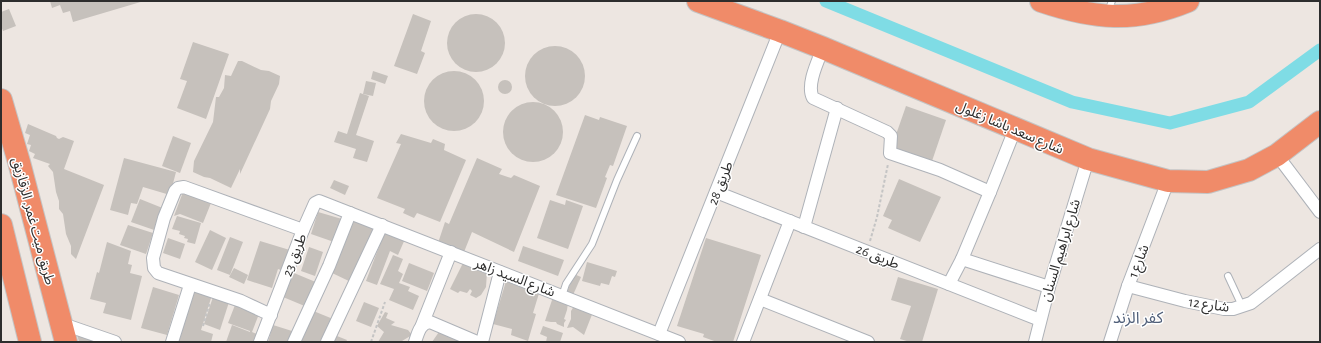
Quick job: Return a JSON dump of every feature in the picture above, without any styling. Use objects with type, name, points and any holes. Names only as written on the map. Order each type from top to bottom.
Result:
[{"type":"highway","name":"شارع سعد باشا زغلول","points":[[698,1],[823,48],[1015,130],[1088,159],[1168,181],[1208,182],[1249,170],[1277,155],[1320,122]]},
{"type":"highway","points":[[1041,1],[1084,14],[1109,9],[1129,16],[1151,13],[1188,1]]},
{"type":"highway","name":"طريق ميت غمر, الزقازيق","points":[[1,100],[19,162],[63,332]]},
{"type":"highway","name":"طريق ميت غمر, الزقازيق","points":[[2,148],[50,342]]},
{"type":"highway","points":[[1,225],[30,342]]},
{"type":"highway","points":[[1,288],[15,342]]},
{"type":"street","name":"طريق 28","points":[[659,334],[780,31]]},
{"type":"street","points":[[823,48],[810,86],[810,93],[815,100],[838,108],[887,132],[891,136],[890,153],[940,170],[990,192]]},
{"type":"street","points":[[804,227],[838,108]]},
{"type":"street","points":[[949,284],[962,259],[1015,130]]},
{"type":"street","points":[[1277,155],[1320,212]]},
{"type":"street","name":"شارع ابراهيم السنان","points":[[1035,342],[1048,287],[1088,159]]},
{"type":"street","name":"شارع 1","points":[[1110,342],[1128,286],[1168,181]]},
{"type":"street","points":[[271,315],[241,301],[158,273],[154,268],[153,258],[164,218],[175,191],[178,188],[184,187],[303,230]]},
{"type":"street","name":"طريق 26","points":[[716,192],[1040,320]]},
{"type":"street","name":"طريق 23","points":[[260,342],[303,230],[317,202],[319,201],[350,213]]},
{"type":"street","points":[[294,342],[329,266],[350,213]]},
{"type":"street","name":"شارع السيد زاهر","points":[[350,213],[679,342]]},
{"type":"street","points":[[744,342],[790,221]]},
{"type":"street","points":[[327,342],[382,225]]},
{"type":"street","name":"شارع 12","points":[[1128,286],[1185,301],[1224,309],[1233,309],[1250,303],[1320,249]]},
{"type":"street","points":[[415,342],[451,252]]},
{"type":"street","points":[[962,259],[1048,287]]},
{"type":"street","points":[[482,342],[500,272]]},
{"type":"street","points":[[172,342],[190,285]]},
{"type":"street","points":[[760,299],[868,342]]},
{"type":"street","points":[[422,325],[426,322],[430,322],[478,342]]},
{"type":"street","points":[[63,332],[115,342]]},
{"type":"lane","points":[[562,296],[566,284],[592,244],[617,180],[637,136]]},
{"type":"lane","points":[[1228,276],[1242,306]]},
{"type":"path","points":[[867,252],[878,217],[890,153]]},
{"type":"path","points":[[203,326],[214,292]]},
{"type":"path","points":[[371,342],[385,302]]},
{"type":"building","points":[[50,1],[144,1],[73,22],[70,11],[63,13],[60,5],[52,8]]},
{"type":"building","points":[[9,9],[16,26],[3,31],[1,26],[1,12]]},
{"type":"building","points":[[413,14],[431,21],[421,51],[425,53],[417,74],[394,66]]},
{"type":"building","points":[[470,14],[482,14],[497,22],[505,37],[505,49],[497,64],[482,72],[470,72],[455,64],[447,49],[447,37],[455,22]]},
{"type":"building","points":[[193,42],[229,54],[206,119],[177,108],[187,81],[180,79]]},
{"type":"building","points":[[555,46],[572,51],[580,59],[585,76],[580,93],[572,101],[555,106],[538,101],[530,93],[525,76],[530,59],[538,51]]},
{"type":"building","points":[[238,61],[242,61],[261,70],[269,71],[280,76],[279,84],[271,101],[270,109],[240,174],[240,169],[231,188],[193,172],[194,161],[213,122],[216,97],[219,97],[224,88],[225,75],[231,76]]},
{"type":"building","points":[[373,71],[388,76],[385,84],[371,79]]},
{"type":"building","points":[[454,71],[471,76],[479,84],[484,101],[479,118],[471,126],[454,131],[437,126],[429,118],[424,101],[429,84],[437,76]]},
{"type":"building","points":[[505,80],[510,82],[512,87],[510,92],[505,94],[500,92],[498,87],[500,82]]},
{"type":"building","points":[[366,81],[376,83],[373,96],[363,94]]},
{"type":"building","points":[[360,93],[369,96],[356,135],[374,141],[367,162],[353,158],[356,149],[334,142],[338,131],[347,134]]},
{"type":"building","points":[[533,102],[549,107],[554,111],[558,116],[563,132],[558,148],[554,153],[549,157],[533,162],[517,157],[512,153],[508,148],[503,132],[508,116],[512,111],[517,107]]},
{"type":"building","points":[[906,106],[946,120],[931,164],[891,149]]},
{"type":"building","points":[[585,115],[599,120],[600,117],[627,126],[613,166],[610,165],[605,177],[607,178],[596,208],[556,195]]},
{"type":"building","points":[[28,124],[56,136],[59,139],[63,137],[74,141],[64,169],[104,185],[76,259],[71,254],[71,246],[66,234],[63,214],[59,209],[59,201],[53,172],[48,166],[50,164],[33,158],[35,154],[29,151],[31,145],[27,144],[30,135],[25,133]]},
{"type":"building","points":[[401,134],[431,143],[433,139],[445,144],[444,150],[466,160],[440,222],[417,213],[414,218],[403,213],[405,209],[377,198],[401,144],[396,143]]},
{"type":"building","points":[[173,136],[191,143],[180,173],[162,166]]},
{"type":"building","points":[[124,158],[176,172],[170,195],[143,187],[137,204],[131,203],[128,215],[110,210]]},
{"type":"building","points":[[477,158],[502,169],[499,174],[511,178],[514,175],[540,186],[514,252],[472,232],[464,252],[438,243],[445,222],[449,224]]},
{"type":"building","points":[[899,179],[941,197],[920,242],[888,228],[892,220],[883,216]]},
{"type":"building","points":[[334,180],[349,186],[345,195],[330,188]]},
{"type":"building","points":[[183,192],[211,203],[203,223],[180,214],[174,216]]},
{"type":"building","points":[[140,199],[165,209],[157,231],[131,222]]},
{"type":"building","points":[[550,200],[565,205],[566,200],[583,206],[568,249],[537,238]]},
{"type":"building","points":[[318,212],[342,219],[334,242],[311,234]]},
{"type":"building","points":[[177,216],[201,223],[195,244],[187,242],[188,239],[184,238],[185,236],[179,234],[180,231],[172,229]]},
{"type":"building","points":[[354,217],[378,227],[353,283],[330,272]]},
{"type":"building","points":[[128,225],[153,233],[146,254],[120,245]]},
{"type":"building","points":[[210,230],[226,238],[212,270],[195,262]]},
{"type":"building","points":[[385,231],[405,239],[398,255],[390,251],[377,285],[366,281]]},
{"type":"building","points":[[230,237],[243,242],[230,275],[217,270]]},
{"type":"building","points":[[168,238],[185,244],[180,259],[163,253]]},
{"type":"building","points":[[706,238],[761,255],[733,342],[717,342],[703,337],[704,334],[677,326]]},
{"type":"building","points":[[260,241],[293,251],[286,272],[278,269],[272,288],[247,280]]},
{"type":"building","points":[[107,242],[131,251],[128,264],[132,265],[130,273],[142,276],[131,320],[103,313],[106,303],[90,299]]},
{"type":"building","points":[[523,246],[564,260],[558,276],[518,261]]},
{"type":"building","points":[[309,247],[323,252],[315,276],[301,271]]},
{"type":"building","points":[[393,255],[403,259],[398,271],[403,274],[399,283],[410,287],[408,291],[419,296],[413,310],[389,300],[394,289],[380,284]]},
{"type":"building","points":[[464,261],[487,272],[486,287],[481,295],[476,298],[470,295],[472,291],[470,289],[467,293],[460,291],[458,293],[450,289]]},
{"type":"building","points":[[587,262],[617,271],[615,277],[612,276],[609,285],[601,283],[600,286],[582,281]]},
{"type":"building","points":[[409,263],[434,273],[427,291],[402,281]]},
{"type":"building","points":[[234,268],[248,275],[244,284],[229,277]]},
{"type":"building","points":[[294,273],[318,283],[307,307],[283,297]]},
{"type":"building","points":[[574,274],[581,277],[573,295],[567,292]]},
{"type":"building","points":[[898,277],[938,289],[922,342],[910,342],[900,339],[911,306],[891,300]]},
{"type":"building","points":[[507,278],[540,290],[533,313],[536,314],[528,341],[511,335],[512,329],[493,324]]},
{"type":"building","points":[[153,287],[179,295],[167,335],[141,328]]},
{"type":"building","points":[[193,289],[212,295],[201,330],[213,334],[211,342],[174,342]]},
{"type":"building","points":[[214,294],[230,299],[220,330],[204,324]]},
{"type":"building","points":[[553,297],[568,303],[564,319],[566,320],[564,327],[556,322],[545,321]]},
{"type":"building","points":[[364,302],[379,308],[371,327],[356,321]]},
{"type":"building","points":[[235,305],[259,314],[252,332],[259,335],[256,342],[226,342],[232,325],[250,332],[228,323]]},
{"type":"building","points":[[574,306],[593,312],[584,335],[573,327],[567,328],[571,319],[571,311]]},
{"type":"building","points":[[311,310],[333,319],[323,342],[297,342]]},
{"type":"building","points":[[385,312],[388,313],[386,318],[395,322],[391,325],[408,330],[412,335],[402,341],[403,342],[378,342],[384,332],[377,326]]},
{"type":"building","points":[[273,325],[292,331],[289,342],[268,342]]},
{"type":"building","points":[[543,326],[563,333],[560,342],[546,342],[547,337],[540,334]]},
{"type":"building","points":[[441,329],[466,342],[432,342]]},
{"type":"building","points":[[77,334],[103,342],[79,342]]},
{"type":"building","points":[[332,334],[347,340],[346,342],[329,342]]},
{"type":"waterway","points":[[826,1],[1072,102],[1170,123],[1249,102],[1320,50]]},
{"type":"district","name":"كفر الزند","points":[[1138,317]]}]
